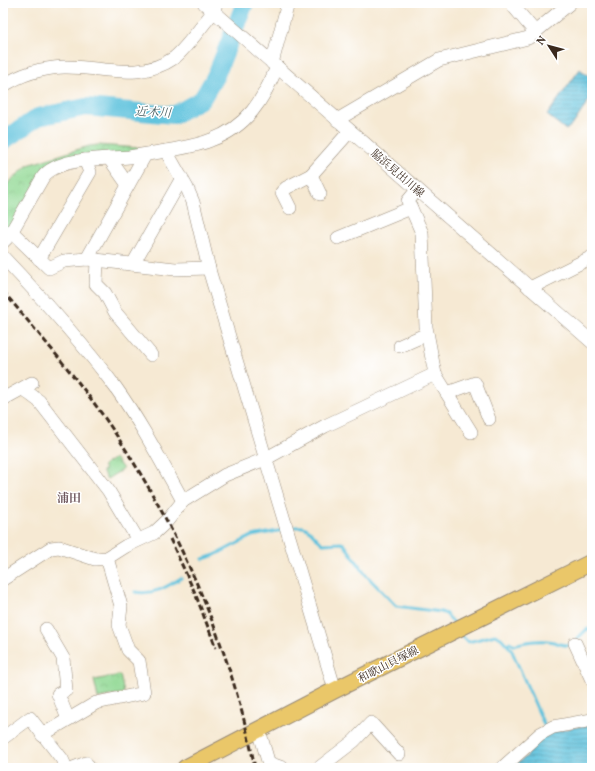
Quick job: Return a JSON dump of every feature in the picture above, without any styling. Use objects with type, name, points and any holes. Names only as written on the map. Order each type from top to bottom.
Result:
[{"type":"main road","name":"和歌山貝塚線","points":[[185,768],[335,690],[592,562]]},
{"type":"street","points":[[3,242],[46,173],[68,164],[85,160],[145,155],[211,140],[241,123],[259,104],[288,3]]},
{"type":"street","points":[[516,3],[514,7],[536,32]]},
{"type":"street","points":[[337,120],[439,60],[528,38],[570,3]]},
{"type":"street","points":[[3,86],[26,74],[47,68],[64,67],[138,72],[151,69],[175,57],[211,6]]},
{"type":"street","name":"脇浜見出川線","points":[[211,6],[272,63],[592,342]]},
{"type":"street","points":[[290,208],[282,192],[286,188],[311,176],[350,131]]},
{"type":"street","points":[[166,151],[182,178],[193,202],[209,268],[335,690]]},
{"type":"street","points":[[145,155],[128,185],[92,260],[96,284],[105,293],[115,312],[151,355]]},
{"type":"street","points":[[109,158],[128,185]]},
{"type":"street","points":[[39,259],[90,172],[85,160]]},
{"type":"street","points":[[311,176],[320,194]]},
{"type":"street","points":[[133,264],[182,178]]},
{"type":"street","points":[[418,190],[408,201],[422,233],[427,334],[435,374],[471,432]]},
{"type":"street","points":[[341,233],[373,219],[411,208]]},
{"type":"street","points":[[11,231],[49,268],[64,261],[92,260],[175,269],[209,268]]},
{"type":"street","points":[[3,257],[89,353],[117,390],[183,501]]},
{"type":"street","points":[[530,288],[592,257]]},
{"type":"street","points":[[400,346],[427,334]]},
{"type":"street","points":[[3,579],[51,548],[59,547],[95,559],[107,558],[138,540],[154,533],[167,521],[183,501],[225,475],[265,459],[325,426],[435,374]]},
{"type":"street","points":[[447,393],[475,383],[489,419]]},
{"type":"street","points":[[3,400],[28,386],[108,490],[138,540]]},
{"type":"street","points":[[42,735],[96,703],[144,693],[138,661],[128,650],[119,625],[121,606],[107,558]]},
{"type":"street","points":[[46,629],[63,658],[66,690],[58,694],[68,719]]},
{"type":"street","points":[[575,643],[592,680]]},
{"type":"street","points":[[3,738],[30,718],[62,759],[66,768]]},
{"type":"street","points":[[502,768],[540,734],[553,727],[592,720]]},
{"type":"street","points":[[319,768],[354,741],[371,723],[399,754]]},
{"type":"street","points":[[259,730],[269,766],[283,768]]},
{"type":"street","points":[[73,768],[86,763],[88,768]]},
{"type":"green space","points":[[98,145],[140,148],[144,153],[52,166],[9,231],[3,225],[3,188],[28,165],[89,146]]},
{"type":"green space","points":[[115,458],[123,469],[107,479],[102,471],[105,469],[103,466]]},
{"type":"green space","points":[[120,675],[124,693],[98,698],[94,680]]},
{"type":"water","points":[[580,69],[592,79],[592,96],[574,123],[566,130],[547,115]]},
{"type":"water","points":[[592,724],[592,768],[511,768],[527,756],[538,740],[547,733]]},
{"type":"waterway","name":"近木川","points":[[3,141],[38,117],[86,107],[174,115],[202,99],[216,75],[245,3]]},
{"type":"waterway","points":[[291,528],[307,528],[323,544],[344,544],[367,576],[396,606],[441,612],[446,614],[455,624]]},
{"type":"waterway","points":[[203,559],[215,555],[252,536],[283,530]]},
{"type":"waterway","points":[[135,592],[154,592],[181,578]]},
{"type":"waterway","points":[[576,640],[586,630],[592,628]]},
{"type":"waterway","points":[[460,634],[468,642],[495,635],[501,638],[511,649],[545,727]]},
{"type":"waterway","points":[[508,645],[510,642],[513,645],[539,641],[551,641],[563,645],[572,644]]},
{"type":"railway","points":[[3,291],[61,360],[102,414],[139,472],[162,512],[201,594],[218,636],[245,723],[255,768]]},
{"type":"railway","points":[[170,539],[195,593],[216,648]]},
{"type":"district","name":"浦田","points":[[69,498]]}]
